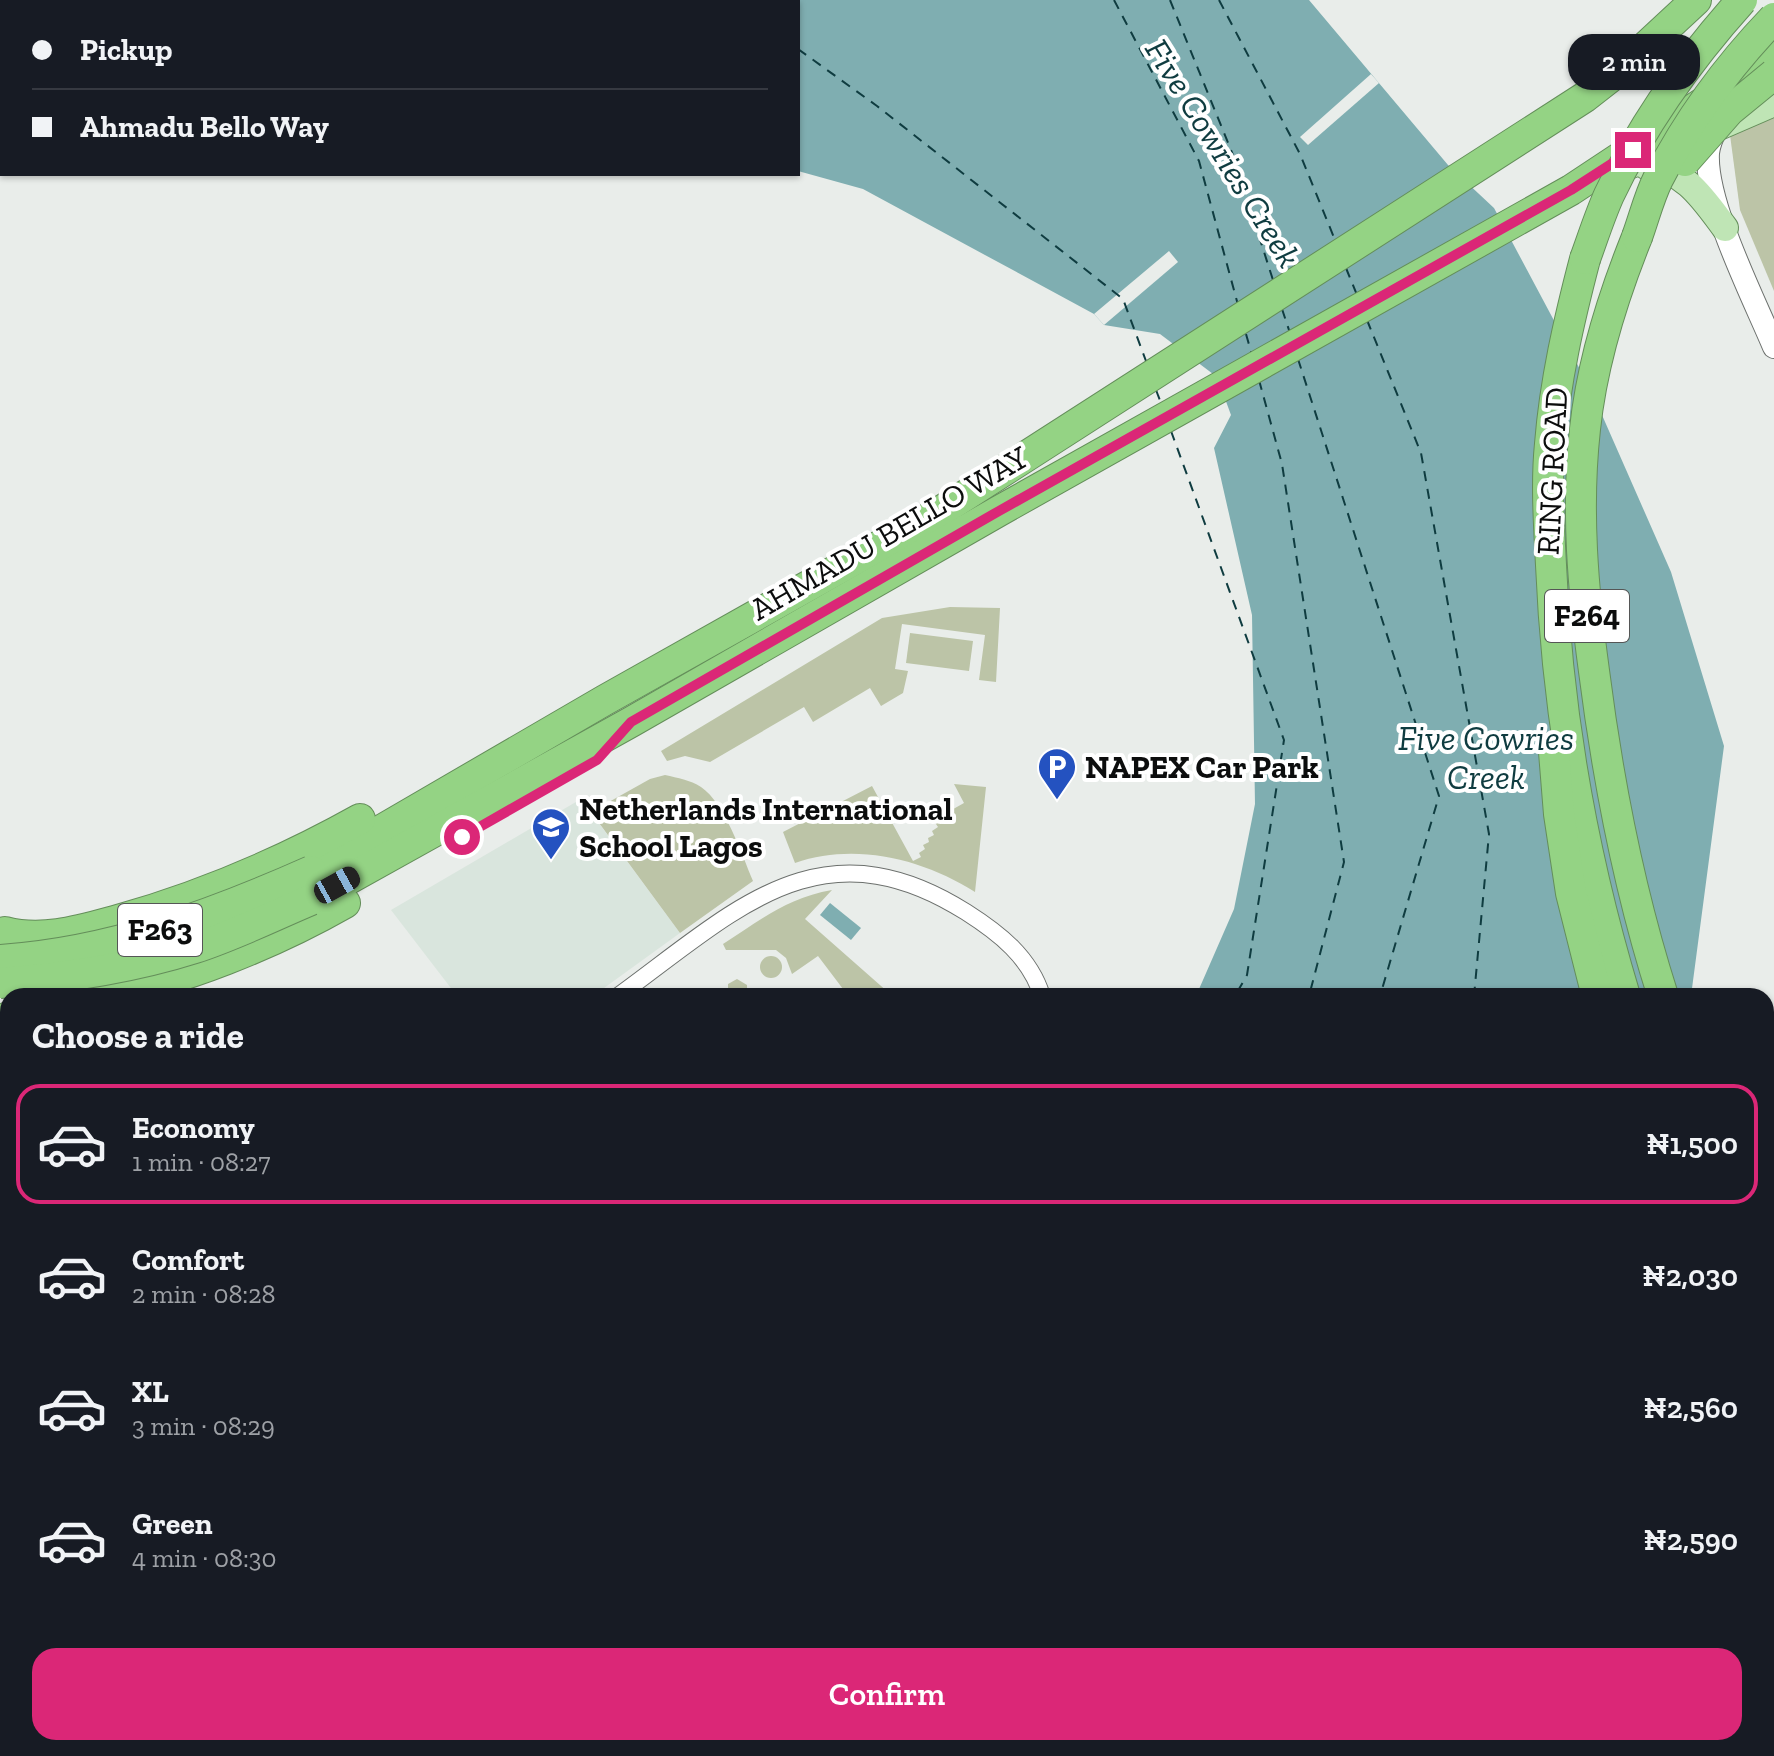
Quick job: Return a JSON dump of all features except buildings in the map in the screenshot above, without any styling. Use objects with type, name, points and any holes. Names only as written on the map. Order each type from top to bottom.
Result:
[{"type":"highway","name":"AHMADU BELLO WAY","points":[[2,941],[97,945],[179,925],[311,886],[605,700],[938,513],[1122,397],[1555,117],[1626,65],[1696,0]]},
{"type":"highway","name":"RING ROAD","points":[[1623,988],[1594,873],[1557,670],[1549,516],[1549,445],[1566,333],[1585,259],[1608,197],[1638,139],[1671,87],[1742,0]]},
{"type":"highway","name":"F264","points":[[1637,237],[1656,181],[1686,129],[1719,82],[1774,18]]},
{"type":"highway","name":"AHMADU BELLO WAY","points":[[0,983],[50,979],[136,964],[197,947],[631,722],[1571,190],[1678,120],[1774,50]]},
{"type":"highway","points":[[1637,237],[1694,148],[1729,111],[1774,74]]},
{"type":"highway","name":"RING ROAD","points":[[1637,237],[1614,294],[1594,370],[1585,429],[1580,511],[1588,622],[1609,775],[1641,926],[1660,988]]},
{"type":"highway","points":[[1557,670],[1553,760],[1559,814],[1571,893],[1595,988]]},
{"type":"highway","points":[[2,941],[86,929],[161,908],[244,877],[323,840],[553,712],[605,700]]},
{"type":"highway","points":[[138,988],[254,948],[325,914],[597,760],[631,722]]},
{"type":"highway","points":[[2,941],[16,943],[24,956],[27,971],[24,988]]},
{"type":"main road","points":[[1571,190],[1774,103]]},
{"type":"main road","points":[[1719,126],[1711,141],[1709,177],[1725,228],[1774,347]]},
{"type":"main road","points":[[1619,171],[1646,166],[1671,172],[1699,195],[1725,228]]},
{"type":"street","points":[[629,988],[751,902],[787,883],[809,877],[849,873],[875,874],[901,880],[925,889],[973,917],[1010,944],[1027,964],[1038,988]]},
{"type":"shaded area","name":"Netherlands International School Lagos","points":[[581,799],[680,933],[604,988],[451,988],[391,910]]},
{"type":"green space","points":[[1774,118],[1774,291],[1740,210],[1730,135]]},
{"type":"green space","points":[[950,607],[1000,608],[996,682],[979,680],[985,635],[902,624],[895,669],[908,671],[903,693],[881,706],[870,688],[813,722],[804,707],[710,762],[685,756],[667,761],[661,751],[882,618]]},
{"type":"green space","points":[[910,633],[973,641],[969,671],[906,663]]},
{"type":"green space","points":[[665,775],[693,783],[710,795],[732,830],[753,881],[680,933],[591,812],[650,779]]},
{"type":"green space","points":[[954,784],[986,787],[975,892],[933,871],[888,857],[841,854],[795,863],[783,832],[872,786],[913,861],[921,857],[919,853],[925,849],[923,845],[934,835],[932,831],[941,821],[939,817],[964,803]]},
{"type":"green space","points":[[832,890],[805,919],[883,988],[842,988],[818,956],[792,974],[786,958],[776,950],[726,950],[723,944],[774,911]]},
{"type":"green space","points":[[771,956],[779,959],[782,967],[779,975],[771,978],[763,975],[760,967],[763,959]]},
{"type":"green space","points":[[737,979],[747,988],[728,988],[728,984]]},
{"type":"water","name":"Five Cowries Creek","points":[[800,0],[1309,0],[1448,165],[1494,208],[1591,390],[1671,572],[1724,746],[1692,988],[1199,988],[1234,909],[1255,804],[1252,615],[1214,448],[1231,415],[1217,377],[1160,334],[1104,325],[1094,314],[863,189],[800,172]]},
{"type":"water","points":[[830,903],[861,928],[851,940],[820,915]]},
{"type":"pier","points":[[1371,74],[1379,83],[1308,145],[1300,137]]},
{"type":"pier","points":[[1169,251],[1178,262],[1104,325],[1094,314]]},
{"type":"ferry route","points":[[1114,0],[1199,161],[1238,305]]},
{"type":"ferry route","points":[[1170,0],[1233,155],[1273,280]]},
{"type":"ferry route","points":[[1219,0],[1300,154],[1335,240]]},
{"type":"ferry route","points":[[800,50],[877,106],[1123,299],[1146,361]]},
{"type":"ferry route","points":[[1346,268],[1357,295]]},
{"type":"ferry route","points":[[1282,309],[1290,333]]},
{"type":"ferry route","points":[[1367,320],[1421,453],[1489,834],[1475,988]]},
{"type":"ferry route","points":[[1246,334],[1252,355]]},
{"type":"ferry route","points":[[1298,359],[1439,796],[1382,988]]},
{"type":"ferry route","points":[[1259,380],[1282,464],[1344,862],[1311,988]]},
{"type":"ferry route","points":[[1156,390],[1161,403]]},
{"type":"ferry route","points":[[1171,431],[1284,740],[1247,975],[1240,988]]},
{"type":"place","name":"NAPEX Car Park","points":[[1057,801]]},
{"type":"place","name":"Netherlands International School Lagos","points":[[551,861]]},
{"type":"route","points":[[462,837],[597,760],[631,722],[1571,190],[1633,150]]}]
